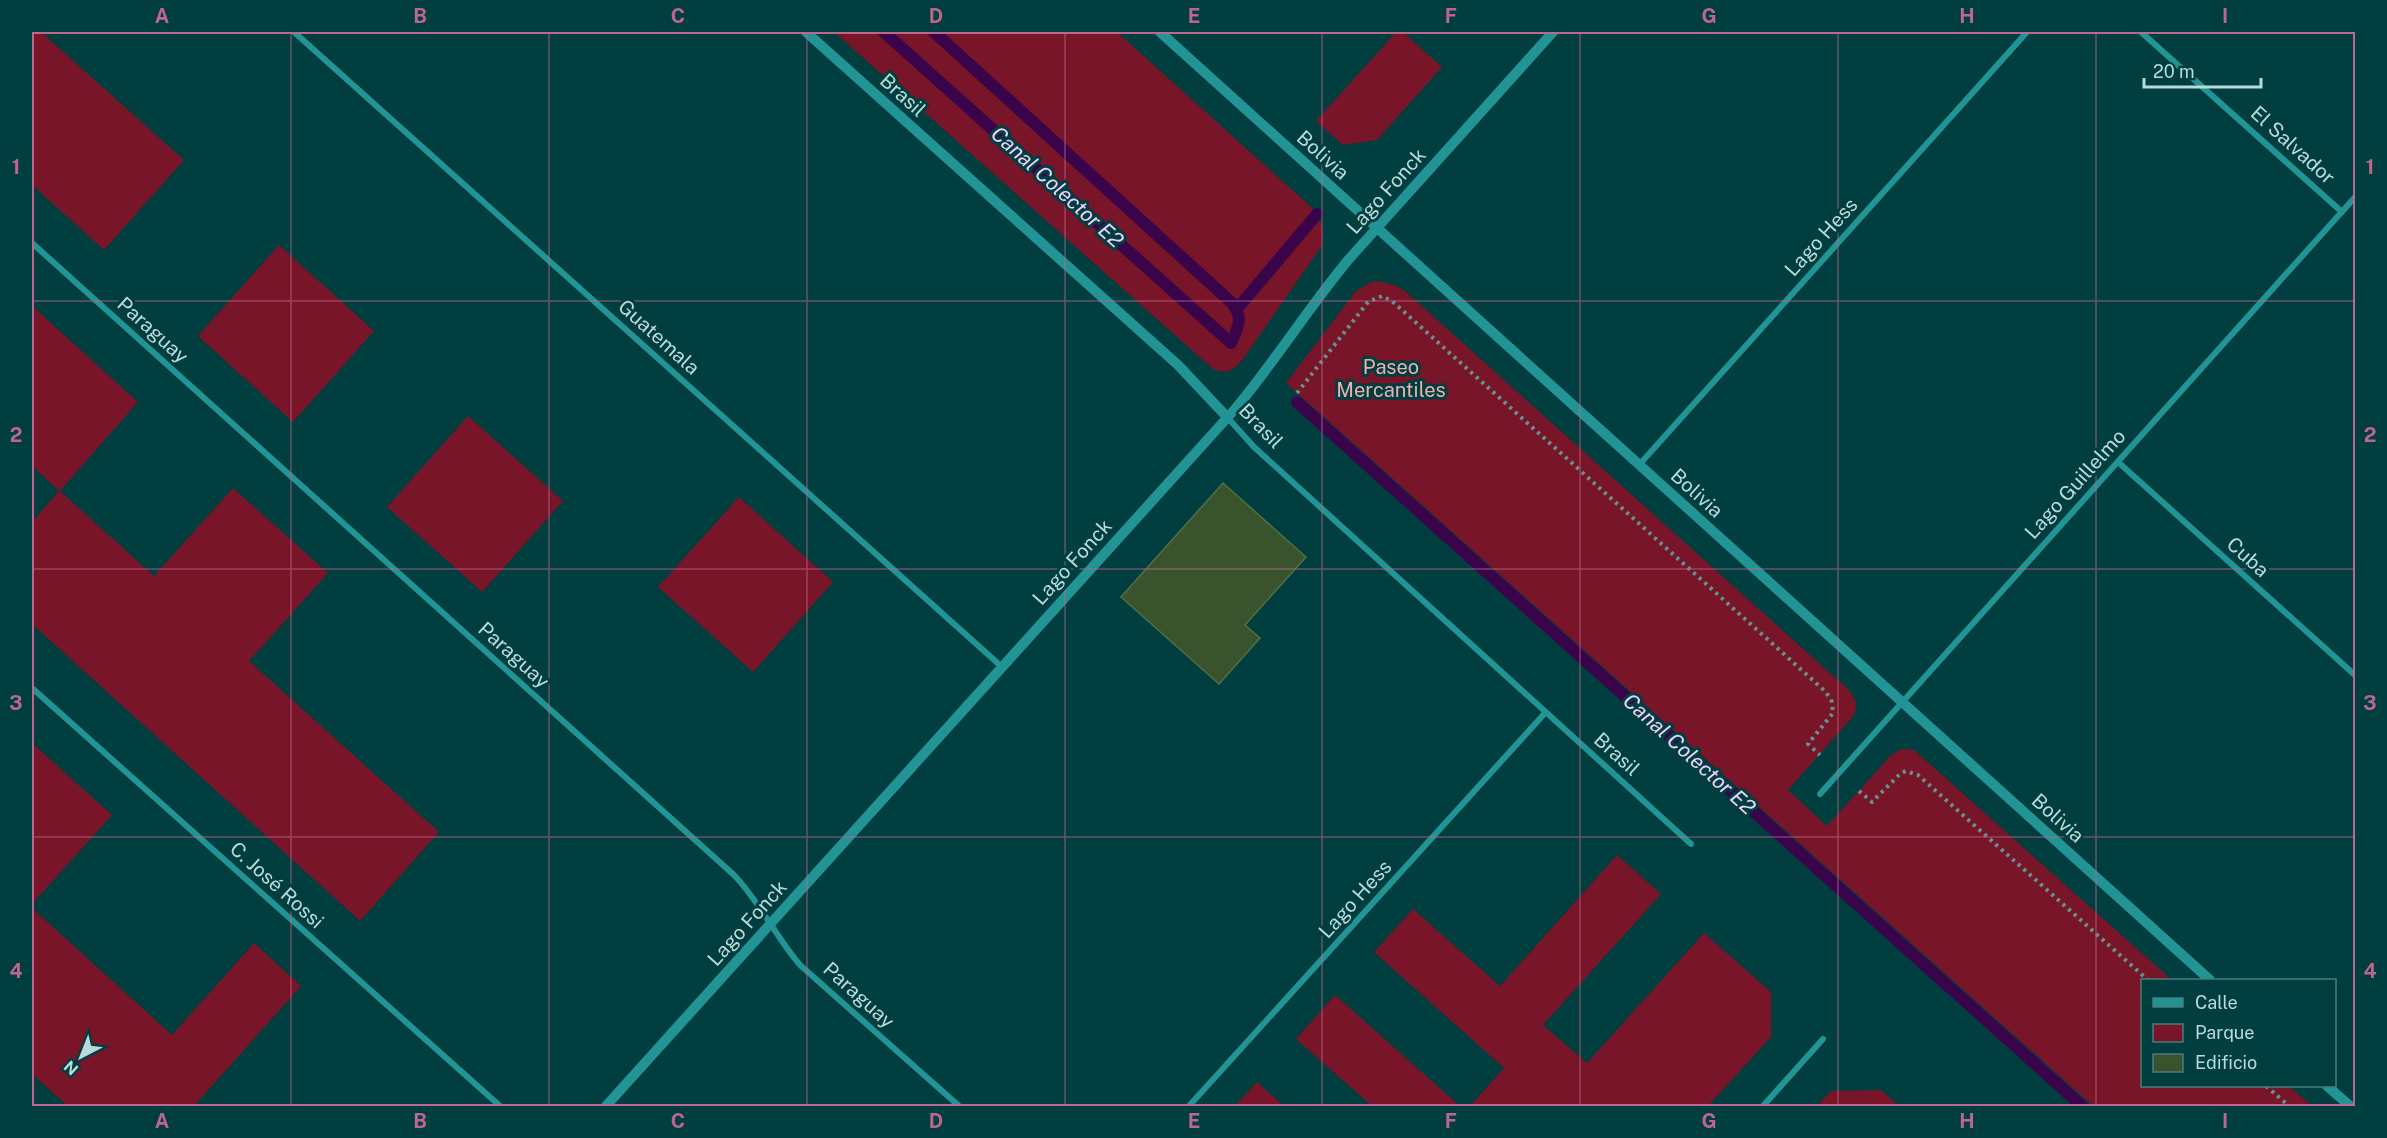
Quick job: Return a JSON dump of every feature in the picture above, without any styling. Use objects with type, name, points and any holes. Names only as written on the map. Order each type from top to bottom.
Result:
[{"type":"street","name":"Guatemala","points":[[294,32],[1002,667]]},
{"type":"street","name":"Brasil","points":[[806,32],[1173,360],[1254,447],[1691,844]]},
{"type":"street","name":"Bolivia","points":[[1160,32],[2208,979]]},
{"type":"street","name":"Lago Fonck","points":[[606,1107],[1227,417],[1263,375],[1331,280],[1553,32]]},
{"type":"street","name":"Lago Hess","points":[[1639,465],[2027,32]]},
{"type":"street","name":"El Salvador","points":[[2141,32],[2342,212]]},
{"type":"street","name":"Lago Guillelmo","points":[[1820,794],[2355,196]]},
{"type":"street","name":"Paraguay","points":[[32,243],[734,875],[760,907],[787,950],[800,965],[959,1107]]},
{"type":"street","name":"Cuba","points":[[2118,462],[2355,676]]},
{"type":"street","name":"C. José Rossi","points":[[32,688],[500,1107]]},
{"type":"street","name":"Lago Hess","points":[[1189,1107],[1545,713]]},
{"type":"street","points":[[1763,1107],[1823,1039]]},
{"type":"street","points":[[2328,1087],[2350,1107]]},
{"type":"path","points":[[1297,393],[1368,302],[1382,296],[1392,301],[1826,692],[1832,702],[1833,713],[1808,744],[1820,755]]},
{"type":"path","points":[[1859,791],[1872,802],[1901,773],[1906,771],[1918,775],[2146,979]]},
{"type":"path","points":[[2267,1087],[2289,1107]]},
{"type":"green space","points":[[32,32],[41,32],[184,160],[104,250],[32,185]]},
{"type":"green space","points":[[834,32],[1117,32],[1311,207],[1322,226],[1321,247],[1240,363],[1226,371],[1213,369]]},
{"type":"green space","points":[[1396,32],[1403,32],[1442,67],[1377,140],[1343,145],[1316,121]]},
{"type":"green space","points":[[279,245],[374,331],[293,422],[198,336]]},
{"type":"green space","name":"Paseo Mercantiles","points":[[1380,281],[1405,291],[1850,691],[1856,702],[1855,714],[1788,790],[1827,826],[1891,755],[1902,749],[1914,750],[2171,979],[2141,979],[2141,1087],[2290,1087],[2312,1106],[2093,1106],[1286,383],[1356,291],[1371,282]]},
{"type":"green space","points":[[32,306],[138,402],[60,491],[154,576],[233,488],[328,573],[249,661],[439,832],[360,921],[32,624],[32,522],[59,491],[32,466]]},
{"type":"green space","points":[[468,416],[563,501],[482,592],[387,507]]},
{"type":"green space","points":[[739,497],[833,582],[753,672],[658,587]]},
{"type":"green space","points":[[32,743],[112,815],[32,904]]},
{"type":"green space","points":[[1617,855],[1661,894],[1543,1025],[1587,1063],[1704,933],[1771,992],[1771,1037],[1708,1106],[1470,1106],[1504,1068],[1374,952],[1413,909],[1500,986]]},
{"type":"green space","points":[[32,908],[172,1035],[254,943],[301,986],[194,1106],[68,1106],[32,1074]]},
{"type":"green space","points":[[1335,995],[1460,1106],[1372,1106],[1296,1039]]},
{"type":"green space","points":[[1257,1082],[1284,1106],[1235,1106]]},
{"type":"green space","points":[[1881,1090],[1899,1106],[1817,1106],[1831,1091]]},
{"type":"building","points":[[1223,483],[1306,557],[1245,625],[1260,638],[1219,684],[1121,597]]},
{"type":"waterway","name":"Canal Colector E2","points":[[884,32],[1231,343],[1238,328],[1239,318],[1232,303],[934,32]]},
{"type":"waterway","points":[[1237,309],[1317,214]]},
{"type":"waterway","name":"Canal Colector E2","points":[[1297,402],[2082,1106]]}]
